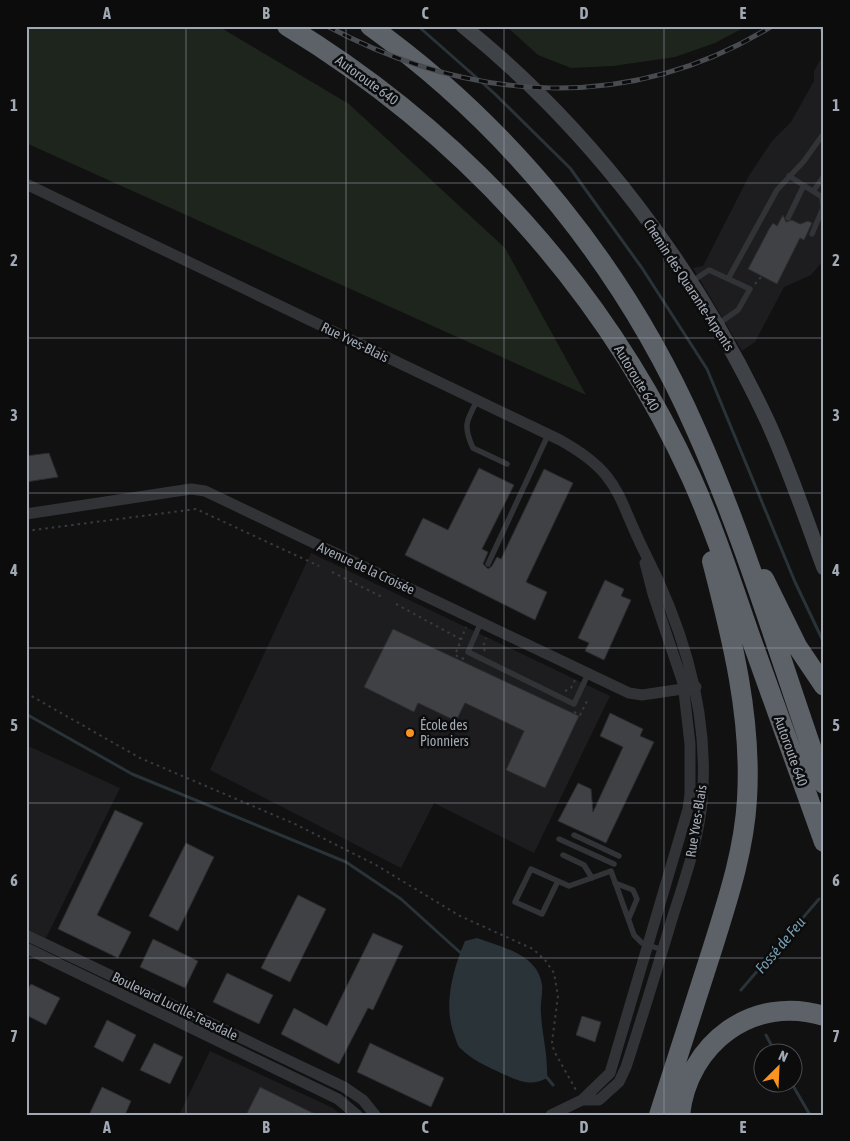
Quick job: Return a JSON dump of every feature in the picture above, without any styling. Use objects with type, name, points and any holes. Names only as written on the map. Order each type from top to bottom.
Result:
[{"type":"highway","name":"Autoroute 640","points":[[287,26],[354,70],[414,116],[464,160],[520,217],[568,274],[604,324],[644,387],[687,469],[720,548],[824,842]]},
{"type":"highway","name":"Autoroute 640","points":[[370,26],[426,70],[482,121],[539,182],[581,234],[631,307],[662,360],[696,429],[723,498],[824,784]]},
{"type":"highway","points":[[659,1115],[735,873],[744,830],[748,786],[744,719],[736,663],[687,469]]},
{"type":"highway","points":[[723,498],[797,646],[824,686]]},
{"type":"highway","points":[[680,1115],[685,1088],[698,1062],[710,1045],[731,1028],[750,1019],[780,1011],[802,1011],[824,1016]]},
{"type":"street","name":"Chemin des Quarante-Arpents","points":[[463,26],[539,94],[588,146],[647,218],[690,282],[745,376],[772,432],[824,568]]},
{"type":"street","name":"Rue Yves-Blais","points":[[26,184],[548,435],[586,456],[608,476],[624,504],[642,546],[651,589],[679,667],[690,689],[702,740],[700,812],[694,848],[626,1068],[619,1082],[599,1100],[580,1096]]},
{"type":"street","name":"Avenue de la Croisée","points":[[26,514],[191,489],[216,496],[333,554],[346,557],[635,695],[690,689]]},
{"type":"street","name":"Rue Yves-Blais","points":[[551,1115],[610,1073],[688,809],[691,759],[690,689]]},
{"type":"street","name":"Boulevard Lucille-Teasdale","points":[[26,935],[344,1087],[363,1100],[375,1115]]},
{"type":"street","name":"Boulevard Lucille-Teasdale","points":[[26,948],[338,1099],[357,1115]]},
{"type":"street","name":"Boulevard Lucille-Teasdale","points":[[98,983],[103,972]]},
{"type":"street","name":"Boulevard Lucille-Teasdale","points":[[241,1052],[246,1040]]},
{"type":"lane","points":[[728,279],[771,200],[789,176],[804,161],[824,133]]},
{"type":"lane","points":[[789,176],[814,190],[822,197],[824,204],[812,234]]},
{"type":"lane","points":[[814,190],[824,176]]},
{"type":"lane","points":[[788,218],[804,185]]},
{"type":"lane","points":[[690,282],[709,270],[750,289],[738,310],[716,325]]},
{"type":"lane","points":[[477,401],[467,419],[465,431],[473,448],[507,464]]},
{"type":"lane","points":[[488,564],[548,435]]},
{"type":"lane","points":[[481,622],[468,652],[574,704],[588,674]]},
{"type":"lane","points":[[688,809],[700,812]]},
{"type":"lane","points":[[574,835],[619,856]]},
{"type":"lane","points":[[559,839],[614,864]]},
{"type":"lane","points":[[563,855],[584,864],[592,878]]},
{"type":"lane","points":[[558,881],[542,914],[515,902],[530,869],[558,881],[569,886],[611,871],[634,935],[642,943],[663,950]]},
{"type":"lane","points":[[615,883],[633,890],[637,899],[629,918]]},
{"type":"path","name":"Avenue de la Croisée","points":[[26,531],[196,509],[319,566]]},
{"type":"path","name":"Avenue de la Croisée","points":[[332,572],[384,598]]},
{"type":"path","name":"Avenue de la Croisée","points":[[396,604],[462,640],[467,629],[464,623]]},
{"type":"path","points":[[486,638],[482,647],[489,655]]},
{"type":"path","points":[[559,689],[569,690],[575,680]]},
{"type":"path","points":[[26,693],[140,758],[295,824],[376,865],[460,916],[533,949],[545,960],[554,973],[558,996],[552,1042],[554,1051],[580,1096]]},
{"type":"path","points":[[580,1096],[583,1087]]},
{"type":"shaded area","points":[[26,26],[218,26],[349,104],[505,248],[586,395],[26,143]]},
{"type":"shaded area","points":[[506,26],[747,26],[715,43],[675,57],[613,66],[571,68],[538,55]]},
{"type":"shaded area","points":[[824,53],[824,260],[811,275],[784,287],[755,342],[742,351],[693,268],[703,266],[750,174],[772,141],[791,122],[814,81],[814,71]]},
{"type":"shaded area","name":"École des Pionniers","points":[[311,553],[610,696],[534,853],[434,803],[401,868],[210,770]]},
{"type":"shaded area","points":[[26,745],[120,788],[46,938],[26,929]]},
{"type":"shaded area","points":[[477,938],[517,953],[534,966],[539,974],[542,985],[541,1010],[547,1061],[547,1078],[541,1081],[530,1083],[514,1079],[475,1060],[458,1045],[449,1011],[453,975],[465,941]]},
{"type":"shaded area","points":[[210,1051],[333,1108],[341,1115],[179,1115]]},
{"type":"building","points":[[783,215],[786,222],[792,220],[800,224],[808,221],[812,223],[804,240],[800,238],[777,284],[748,269],[769,229],[773,223],[777,226]]},
{"type":"building","points":[[49,453],[58,477],[26,482],[26,456]]},
{"type":"building","points":[[479,468],[514,485],[482,549],[488,552],[483,564],[488,569],[497,557],[501,559],[544,469],[573,483],[526,582],[547,592],[535,620],[405,555],[423,518],[448,530]]},
{"type":"building","points":[[605,580],[624,589],[621,596],[631,600],[604,660],[585,651],[589,643],[578,638]]},
{"type":"building","points":[[393,629],[579,716],[545,788],[506,770],[524,731],[465,703],[456,721],[418,703],[414,712],[364,687]]},
{"type":"building","points":[[610,713],[643,729],[640,736],[654,742],[606,843],[558,821],[578,783],[591,789],[593,812],[623,747],[600,736]]},
{"type":"building","points":[[115,810],[143,823],[97,915],[131,932],[118,958],[58,929]]},
{"type":"building","points":[[186,843],[214,857],[178,931],[149,916]]},
{"type":"building","points":[[298,895],[326,909],[290,982],[261,968]]},
{"type":"building","points":[[373,933],[403,946],[373,1010],[368,1008],[339,1064],[281,1034],[294,1008],[327,1026]]},
{"type":"building","points":[[153,939],[198,961],[185,988],[140,967]]},
{"type":"building","points":[[227,973],[273,995],[259,1024],[213,1002]]},
{"type":"building","points":[[31,984],[60,998],[46,1025],[26,1015],[26,992]]},
{"type":"building","points":[[582,1016],[601,1022],[595,1042],[576,1035]]},
{"type":"building","points":[[107,1020],[136,1035],[123,1062],[94,1047]]},
{"type":"building","points":[[154,1043],[183,1057],[170,1084],[140,1070]]},
{"type":"building","points":[[370,1043],[444,1078],[431,1107],[357,1072]]},
{"type":"building","points":[[102,1087],[131,1101],[125,1115],[89,1115]]},
{"type":"building","points":[[260,1087],[317,1115],[246,1115]]},
{"type":"waterway","points":[[418,26],[495,94],[570,168],[642,268],[707,369],[795,582],[824,643]]},
{"type":"waterway","name":"Fossé de Feu","points":[[820,26],[823,33]]},
{"type":"waterway","points":[[26,714],[132,774],[346,862],[401,899],[463,955]]},
{"type":"waterway","name":"Fossé de Feu","points":[[741,990],[819,899]]},
{"type":"waterway","name":"Fossé de Feu","points":[[766,1035],[771,1044]]},
{"type":"waterway","points":[[544,1074],[553,1085]]},
{"type":"waterway","name":"Fossé de Feu","points":[[798,1094],[810,1115]]},
{"type":"railway","points":[[327,26],[382,52],[437,71],[493,83],[550,88],[606,85],[662,74],[718,54],[772,26]]},
{"type":"place","name":"École des Pionniers","points":[[410,733]]}]
